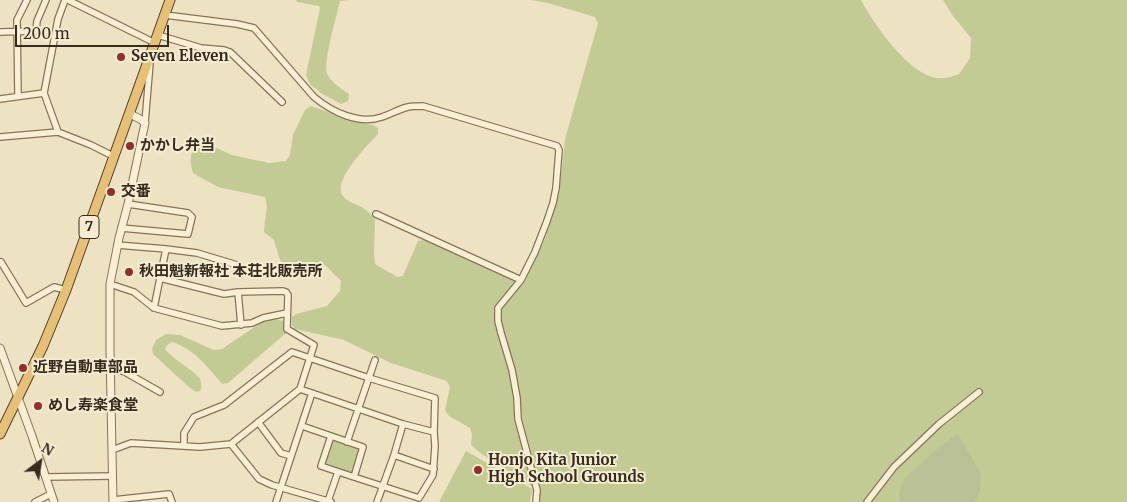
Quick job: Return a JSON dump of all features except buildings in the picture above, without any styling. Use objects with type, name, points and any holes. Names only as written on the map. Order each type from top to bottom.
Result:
[{"type":"highway","name":"7","points":[[0,434],[41,349],[66,290],[170,0]]},
{"type":"street","points":[[18,96],[17,20],[27,0]]},
{"type":"street","points":[[0,32],[36,31],[46,0]]},
{"type":"street","points":[[58,132],[44,93],[58,19],[67,0],[157,39],[230,52],[282,102]]},
{"type":"street","points":[[165,15],[237,24],[254,28],[314,97],[322,104],[345,115],[368,119],[381,118],[408,107],[423,106],[558,146],[558,168],[553,203],[521,280],[498,308],[498,321],[512,370],[517,398],[518,420],[537,490],[536,502]]},
{"type":"street","points":[[152,54],[145,123],[110,284],[113,501],[169,494],[172,502]]},
{"type":"street","points":[[0,99],[44,93]]},
{"type":"street","points":[[130,114],[140,118],[145,123]]},
{"type":"street","points":[[0,137],[58,132],[91,144],[115,156]]},
{"type":"street","points":[[121,228],[188,234],[192,217],[188,213],[128,204]]},
{"type":"street","points":[[376,214],[521,280]]},
{"type":"street","points":[[118,245],[197,253],[237,265]]},
{"type":"street","points":[[154,308],[166,249]]},
{"type":"street","points":[[0,263],[26,303],[54,287],[66,290]]},
{"type":"street","points":[[112,450],[131,443],[184,446],[231,444],[300,389],[314,345],[287,329],[288,295],[286,292],[238,292],[224,294],[160,278]]},
{"type":"street","points":[[110,284],[134,292],[154,308],[222,326],[252,323],[263,318],[287,313]]},
{"type":"street","points":[[238,292],[241,325]]},
{"type":"street","points":[[0,348],[54,502]]},
{"type":"street","points":[[184,446],[184,432],[194,417],[224,405],[292,352],[435,398],[434,432],[436,446],[434,475],[419,498],[321,466],[331,436]]},
{"type":"street","points":[[347,442],[375,360]]},
{"type":"street","points":[[110,367],[125,372],[160,392]]},
{"type":"street","points":[[300,389],[403,424],[434,432]]},
{"type":"street","points":[[867,502],[894,467],[939,424],[979,392]]},
{"type":"street","points":[[276,502],[312,393]]},
{"type":"street","points":[[258,422],[281,453],[291,456]]},
{"type":"street","points":[[377,502],[394,456],[403,424]]},
{"type":"street","points":[[302,426],[363,447],[354,477]]},
{"type":"street","points":[[231,444],[259,480],[329,502],[338,472]]},
{"type":"street","points":[[394,456],[434,469]]},
{"type":"street","points":[[46,477],[113,476]]},
{"type":"street","points":[[35,502],[51,494]]},
{"type":"green space","points":[[296,0],[348,0],[340,1],[326,67],[327,73],[336,85],[349,94],[348,101],[341,104],[321,93],[310,84],[306,75],[320,8],[319,6],[297,2]]},
{"type":"green space","points":[[531,0],[861,0],[882,33],[911,65],[932,77],[939,78],[959,74],[970,58],[971,38],[943,0],[1127,0],[1127,502],[540,502],[540,493],[532,486],[487,458],[471,445],[472,434],[470,428],[449,416],[445,410],[450,387],[447,381],[391,363],[344,340],[295,329],[292,325],[292,317],[296,314],[327,306],[340,291],[341,281],[325,265],[303,268],[294,278],[287,276],[274,240],[264,232],[265,197],[218,187],[193,173],[191,155],[196,143],[199,140],[232,155],[269,163],[286,161],[290,155],[293,135],[305,110],[311,106],[356,122],[373,125],[378,128],[378,134],[353,163],[342,181],[341,189],[345,198],[365,209],[375,218],[375,264],[397,277],[403,276],[418,241],[425,240],[523,285],[545,239],[559,194],[565,139],[598,23],[595,17]]},
{"type":"green space","points":[[275,319],[284,321],[286,333],[228,383],[222,384],[193,353],[172,342],[165,349],[200,379],[201,388],[200,391],[196,392],[153,354],[152,349],[156,340],[166,334],[180,335],[214,350],[222,349],[262,322]]},
{"type":"green space","points":[[958,434],[981,474],[980,491],[975,502],[900,502],[899,495],[902,483],[907,476],[937,449]]},
{"type":"green space","points":[[331,436],[363,447],[354,477],[321,466]]},
{"type":"green space","name":"Honjo Kita Junior High School Grounds","points":[[466,451],[532,489],[530,502],[439,502]]},
{"type":"place","name":"Seven Eleven","points":[[121,57]]},
{"type":"place","name":"かかし弁当","points":[[130,146]]},
{"type":"place","name":"交番","points":[[111,192]]},
{"type":"place","name":"秋田魁新報社 本荘北販売所","points":[[129,272]]},
{"type":"place","name":"近野自動車部品","points":[[23,368]]},
{"type":"place","name":"めし寿楽食堂","points":[[38,406]]},
{"type":"place","name":"Honjo Kita Junior High School Grounds","points":[[478,470]]}]
